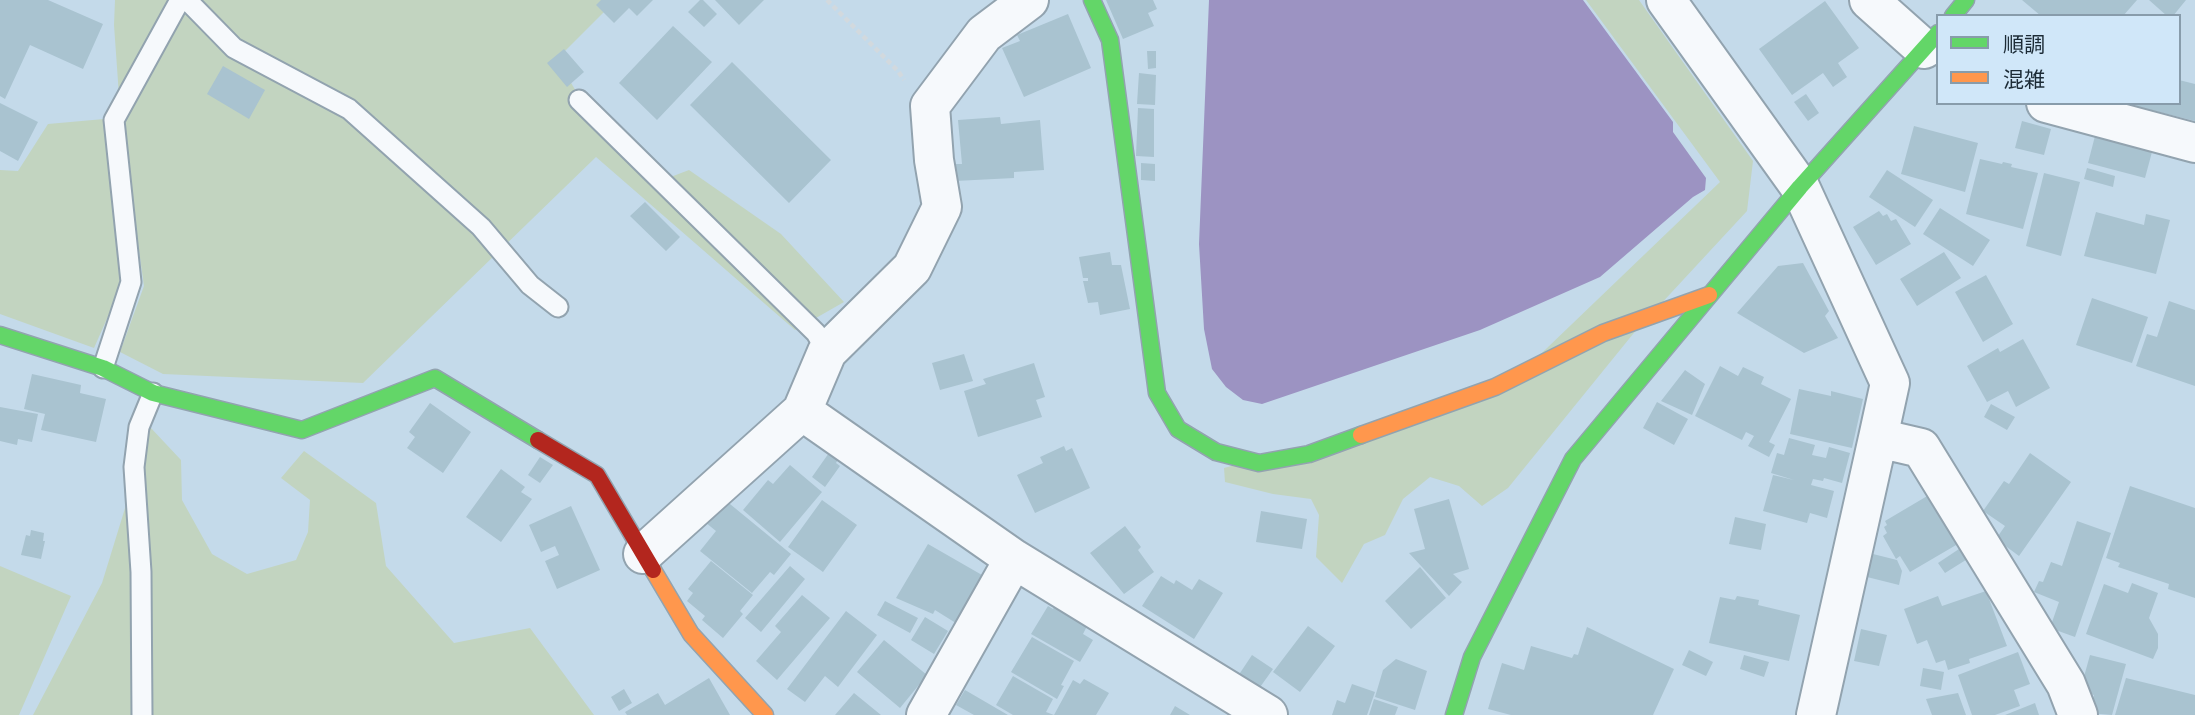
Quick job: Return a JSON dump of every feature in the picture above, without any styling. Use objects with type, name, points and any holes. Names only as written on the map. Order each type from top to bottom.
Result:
[{"type":"street","points":[[643,554],[802,411],[827,352],[912,268],[942,207],[934,160],[930,106],[984,34],[1029,0]]},
{"type":"street","points":[[1092,0],[1110,40],[1157,393],[1178,429],[1216,452],[1259,463],[1309,454],[1495,387],[1603,333],[1709,295]]},
{"type":"street","points":[[1666,0],[1800,187],[1890,383],[1816,715]]},
{"type":"street","points":[[1454,715],[1472,657],[1573,459],[1800,187],[1927,56],[1869,0]]},
{"type":"street","points":[[1955,14],[1966,0]]},
{"type":"street","points":[[2053,105],[2195,143]]},
{"type":"street","points":[[0,335],[103,368],[153,393],[302,430],[435,378],[597,475],[691,634],[765,715]]},
{"type":"street","points":[[802,411],[1014,559],[1268,715]]},
{"type":"street","points":[[1878,438],[1921,448],[2066,684],[2078,715]]},
{"type":"street","points":[[926,715],[1014,559]]},
{"type":"lane","points":[[103,368],[131,282],[114,120],[180,0]]},
{"type":"lane","points":[[187,0],[234,48],[349,109],[481,227],[530,285],[558,307]]},
{"type":"lane","points":[[579,100],[816,333],[827,352]]},
{"type":"lane","points":[[142,715],[141,572],[134,467],[139,427],[153,393]]},
{"type":"path","points":[[827,0],[898,71],[919,102],[930,106]]},
{"type":"green space","points":[[115,0],[616,0],[557,59],[600,132],[668,178],[689,170],[781,234],[844,302],[795,330],[596,157],[363,383],[163,374],[120,352],[144,286],[121,124],[114,25]]},
{"type":"green space","points":[[1586,0],[1639,0],[1753,161],[1747,211],[1633,334],[1508,488],[1482,506],[1459,486],[1430,477],[1403,499],[1385,535],[1364,544],[1342,583],[1316,557],[1319,515],[1311,499],[1273,494],[1225,482],[1224,468],[1497,396],[1720,182]]},
{"type":"green space","points":[[104,119],[125,278],[94,348],[0,314],[0,170],[18,171],[48,124]]},
{"type":"green space","points":[[150,427],[181,460],[182,500],[212,554],[247,574],[296,560],[308,532],[310,500],[281,478],[304,451],[376,503],[386,566],[454,643],[530,628],[594,715],[33,715],[102,583]]},
{"type":"green space","points":[[0,566],[71,596],[19,715],[0,715]]},
{"type":"shaded area","points":[[1209,0],[1583,0],[1673,122],[1673,132],[1706,178],[1705,190],[1693,197],[1600,277],[1480,330],[1262,404],[1243,400],[1226,387],[1212,369],[1204,329],[1199,244]]},
{"type":"building","points":[[0,0],[48,0],[103,24],[83,69],[30,45],[5,99],[0,96]]},
{"type":"building","points":[[601,0],[653,0],[637,16],[629,8],[614,23],[596,5]]},
{"type":"building","points":[[700,0],[717,14],[704,27],[688,12]]},
{"type":"building","points":[[715,0],[764,0],[739,25]]},
{"type":"building","points":[[1106,0],[1153,0],[1157,9],[1148,13],[1154,26],[1123,39]]},
{"type":"building","points":[[2022,0],[2137,0],[2125,14],[2039,14]]},
{"type":"building","points":[[2149,0],[2186,0],[2175,14],[2165,14]]},
{"type":"building","points":[[1825,1],[1859,48],[1838,63],[1847,77],[1833,87],[1823,73],[1792,95],[1759,49]]},
{"type":"building","points":[[1068,14],[1091,68],[1024,97],[1002,48],[1020,41],[1017,35]]},
{"type":"building","points":[[673,26],[712,62],[657,120],[619,83]]},
{"type":"building","points":[[564,49],[584,72],[567,87],[547,63]]},
{"type":"building","points":[[1147,51],[1156,51],[1156,68],[1148,69]]},
{"type":"building","points":[[732,62],[831,160],[789,203],[690,105]]},
{"type":"building","points":[[223,66],[265,90],[249,119],[207,94]]},
{"type":"building","points":[[1139,73],[1156,75],[1155,105],[1137,104]]},
{"type":"building","points":[[2181,80],[2195,84],[2195,121],[2131,105],[2181,105]]},
{"type":"building","points":[[1806,94],[1819,113],[1808,121],[1794,102]]},
{"type":"building","points":[[0,103],[38,122],[18,161],[0,151]]},
{"type":"building","points":[[1138,108],[1154,109],[1154,157],[1136,156]]},
{"type":"building","points":[[1000,117],[1001,124],[1040,120],[1044,170],[1014,172],[1014,178],[955,181],[955,164],[962,164],[958,120]]},
{"type":"building","points":[[2022,121],[2051,129],[2044,155],[2015,148]]},
{"type":"building","points":[[1914,126],[1978,143],[1965,192],[1901,174]]},
{"type":"building","points":[[2095,136],[2152,152],[2145,178],[2088,163]]},
{"type":"building","points":[[1980,159],[2012,164],[2011,167],[2038,173],[2023,229],[1966,214]]},
{"type":"building","points":[[1141,163],[1155,164],[1155,181],[1141,180]]},
{"type":"building","points":[[2087,168],[2115,176],[2113,187],[2084,179]]},
{"type":"building","points":[[1887,170],[1933,200],[1915,227],[1869,197]]},
{"type":"building","points":[[2044,173],[2080,182],[2061,256],[2026,246]]},
{"type":"building","points":[[645,202],[680,237],[666,251],[630,216]]},
{"type":"building","points":[[1940,208],[1990,240],[1973,266],[1923,234]]},
{"type":"building","points":[[1879,211],[1883,216],[1887,214],[1891,221],[1896,219],[1911,244],[1876,265],[1853,227]]},
{"type":"building","points":[[2096,212],[2144,225],[2146,214],[2170,220],[2156,274],[2084,256]]},
{"type":"building","points":[[1110,252],[1112,265],[1121,265],[1130,309],[1100,315],[1098,302],[1088,303],[1083,281],[1088,281],[1088,278],[1083,278],[1079,257]]},
{"type":"building","points":[[1944,252],[1961,278],[1917,306],[1900,279]]},
{"type":"building","points":[[1803,263],[1829,311],[1825,316],[1838,338],[1804,353],[1737,313],[1778,266]]},
{"type":"building","points":[[1986,275],[2013,324],[1983,342],[1955,292]]},
{"type":"building","points":[[2092,298],[2148,317],[2132,363],[2076,345]]},
{"type":"building","points":[[2169,301],[2195,310],[2195,386],[2136,366],[2147,334],[2157,337]]},
{"type":"building","points":[[2023,339],[2050,388],[2016,407],[2008,391],[1987,402],[1967,366],[1998,348],[2000,352]]},
{"type":"building","points":[[964,354],[973,381],[940,390],[932,363]]},
{"type":"building","points":[[1034,363],[1045,397],[1036,400],[1042,417],[978,437],[964,391],[986,384],[983,379]]},
{"type":"building","points":[[1720,366],[1738,376],[1743,367],[1764,377],[1761,384],[1791,399],[1769,442],[1775,445],[1769,457],[1748,446],[1754,436],[1746,432],[1742,440],[1695,416]]},
{"type":"building","points":[[1685,370],[1705,384],[1692,415],[1661,401]]},
{"type":"building","points":[[32,374],[81,385],[80,393],[106,399],[96,442],[41,430],[45,414],[24,409]]},
{"type":"building","points":[[1799,389],[1831,396],[1831,391],[1863,399],[1852,448],[1790,434]]},
{"type":"building","points":[[1657,402],[1688,419],[1674,445],[1643,428]]},
{"type":"building","points":[[430,403],[471,432],[443,473],[407,448],[415,437],[409,432]]},
{"type":"building","points":[[1991,404],[2015,417],[2007,430],[1984,417]]},
{"type":"building","points":[[0,407],[38,414],[32,442],[18,439],[17,445],[0,441]]},
{"type":"building","points":[[1789,438],[1815,445],[1812,455],[1826,458],[1829,447],[1850,453],[1842,483],[1824,478],[1823,481],[1813,479],[1811,485],[1834,491],[1827,518],[1810,513],[1807,523],[1763,511],[1773,475],[1794,480],[1771,473],[1777,453],[1784,455]]},
{"type":"building","points":[[1064,446],[1066,451],[1072,448],[1090,488],[1035,513],[1017,475],[1043,463],[1040,457]]},
{"type":"building","points":[[831,450],[840,456],[836,463],[840,466],[825,487],[812,477]]},
{"type":"building","points":[[2030,453],[2071,482],[2019,556],[1996,539],[2005,526],[1983,511],[2004,481],[2009,484]]},
{"type":"building","points":[[540,457],[553,465],[540,483],[528,475]]},
{"type":"building","points":[[790,465],[822,492],[780,542],[743,510],[768,480],[773,484]]},
{"type":"building","points":[[501,469],[525,487],[521,492],[532,499],[501,542],[466,517]]},
{"type":"building","points":[[2130,486],[2195,508],[2195,598],[2168,589],[2169,584],[2118,567],[2120,563],[2106,558]]},
{"type":"building","points":[[1934,492],[1963,541],[1910,572],[1900,556],[1896,559],[1883,536],[1887,533],[1885,521]]},
{"type":"building","points":[[719,495],[791,554],[774,575],[770,572],[752,593],[700,551],[716,531],[700,518]]},
{"type":"building","points":[[1449,499],[1469,569],[1453,574],[1462,582],[1449,596],[1409,553],[1425,549],[1414,509]]},
{"type":"building","points":[[822,500],[857,525],[823,572],[788,547]]},
{"type":"building","points":[[571,506],[600,570],[557,589],[545,561],[559,555],[555,546],[541,552],[529,525]]},
{"type":"building","points":[[1261,511],[1307,519],[1302,549],[1256,542]]},
{"type":"building","points":[[1735,517],[1766,524],[1761,550],[1729,544]]},
{"type":"building","points":[[2077,521],[2111,533],[2075,637],[2050,628],[2059,602],[2034,592],[2039,581],[2043,582],[2051,562],[2062,566]]},
{"type":"building","points":[[1125,526],[1141,547],[1138,550],[1154,572],[1124,594],[1090,553]]},
{"type":"building","points":[[31,530],[44,533],[41,559],[21,555],[26,535],[30,536]]},
{"type":"building","points":[[928,544],[982,575],[959,625],[935,610],[933,614],[896,598]]},
{"type":"building","points":[[1962,547],[1969,558],[1945,573],[1938,563]]},
{"type":"building","points":[[1873,554],[1897,560],[1902,571],[1899,585],[1867,577]]},
{"type":"building","points":[[711,561],[753,595],[740,611],[743,614],[723,638],[702,620],[705,616],[687,601],[693,593],[688,589]]},
{"type":"building","points":[[790,566],[805,579],[761,632],[745,618]]},
{"type":"building","points":[[1420,567],[1446,598],[1411,629],[1385,601]]},
{"type":"building","points":[[1161,576],[1174,584],[1176,580],[1192,590],[1199,579],[1223,593],[1194,639],[1142,606]]},
{"type":"building","points":[[2132,583],[2158,593],[2149,618],[2158,634],[2158,648],[2153,659],[2086,634],[2104,584],[2128,593]]},
{"type":"building","points":[[1986,591],[2007,646],[1969,659],[1970,663],[1948,670],[1945,660],[1936,663],[1927,640],[1917,644],[1904,609],[1938,596],[1942,606]]},
{"type":"building","points":[[802,595],[830,618],[777,680],[756,661],[781,632],[775,626]]},
{"type":"building","points":[[1737,596],[1759,600],[1758,605],[1800,615],[1789,661],[1709,643],[1720,597],[1735,600]]},
{"type":"building","points":[[885,601],[918,618],[910,633],[877,615]]},
{"type":"building","points":[[1055,605],[1088,624],[1083,634],[1093,640],[1080,662],[1031,634],[1048,606],[1053,609]]},
{"type":"building","points":[[846,611],[877,635],[838,687],[825,676],[805,702],[787,689]]},
{"type":"building","points":[[925,617],[948,631],[934,654],[911,640]]},
{"type":"building","points":[[1308,626],[1335,646],[1300,692],[1273,672]]},
{"type":"building","points":[[1587,627],[1674,669],[1653,715],[1511,715],[1488,709],[1502,663],[1524,670],[1531,646],[1572,658],[1574,654],[1578,655]]},
{"type":"building","points":[[1861,629],[1887,635],[1879,666],[1854,661]]},
{"type":"building","points":[[1032,637],[1074,661],[1057,699],[1011,672]]},
{"type":"building","points":[[884,640],[927,675],[900,708],[857,672]]},
{"type":"building","points":[[1689,650],[1713,662],[1706,676],[1682,665]]},
{"type":"building","points":[[2018,652],[2030,684],[2014,690],[2020,706],[1995,715],[1972,715],[1958,675]]},
{"type":"building","points":[[1252,655],[1273,669],[1258,690],[1238,676]]},
{"type":"building","points":[[1744,655],[1769,662],[1764,677],[1740,669]]},
{"type":"building","points":[[2090,655],[2126,664],[2112,715],[2089,713],[2094,695],[2080,691]]},
{"type":"building","points":[[1396,659],[1427,671],[1415,710],[1375,697],[1383,670]]},
{"type":"building","points":[[1923,668],[1944,672],[1941,690],[1920,686]]},
{"type":"building","points":[[1013,676],[1053,699],[1046,712],[1054,715],[1013,715],[996,705]]},
{"type":"building","points":[[709,678],[730,715],[627,715],[625,712],[658,693],[665,705]]},
{"type":"building","points":[[2126,678],[2195,695],[2195,715],[2115,715]]},
{"type":"building","points":[[1084,679],[1109,693],[1096,715],[1054,715],[1073,680],[1080,684]]},
{"type":"building","points":[[1352,684],[1375,692],[1367,715],[1332,715],[1337,700],[1345,703]]},
{"type":"building","points":[[624,689],[632,703],[619,711],[611,697]]},
{"type":"building","points":[[965,690],[1008,715],[974,715],[956,705]]},
{"type":"building","points":[[854,693],[881,715],[835,715]]},
{"type":"building","points":[[1958,693],[1966,715],[1932,715],[1926,699]]},
{"type":"building","points":[[1374,699],[1398,707],[1395,715],[1369,715]]},
{"type":"building","points":[[2035,703],[2039,715],[2005,715]]},
{"type":"building","points":[[1175,706],[1190,715],[1170,715]]},
{"type":"traffic: fast","points":[[1092,0],[1110,40],[1157,393],[1178,429],[1216,452],[1259,463],[1309,454],[1361,435]]},
{"type":"traffic: fast","points":[[1955,14],[1966,0]]},
{"type":"traffic: fast","points":[[1454,715],[1472,657],[1573,459],[1800,187],[1936,35]]},
{"type":"traffic: fast","points":[[0,335],[103,368],[153,393],[302,430],[435,378],[538,440]]},
{"type":"traffic: slow","points":[[1361,435],[1495,387],[1603,333],[1709,295]]},
{"type":"traffic: slow","points":[[653,570],[691,634],[765,715]]},
{"type":"traffic: jam","points":[[538,440],[597,475],[653,570]]}]
